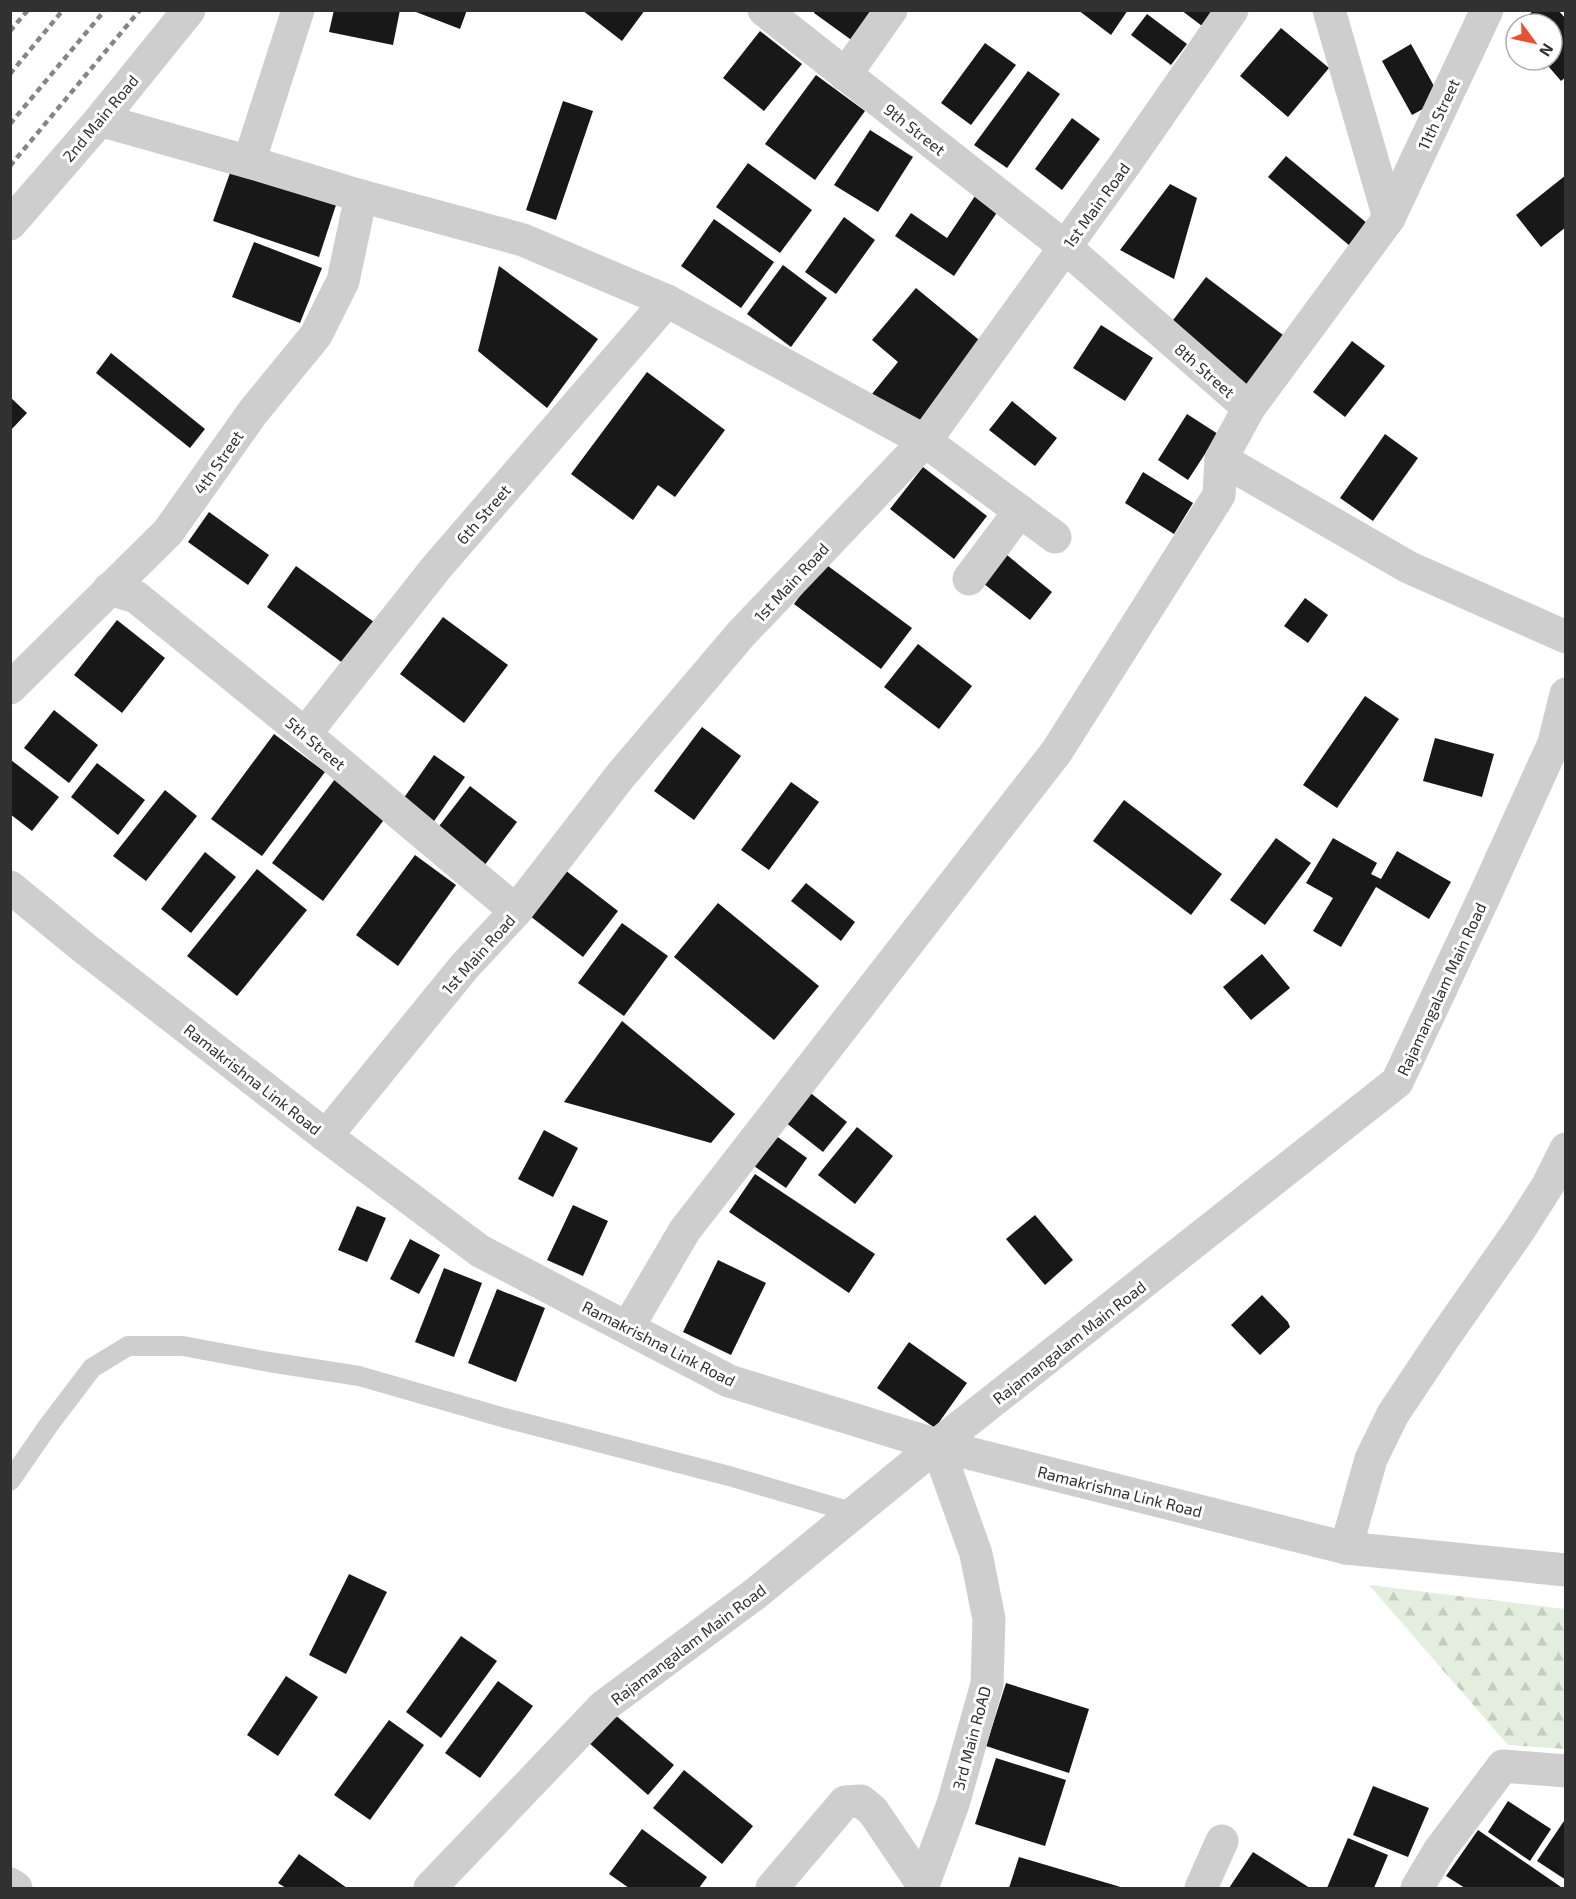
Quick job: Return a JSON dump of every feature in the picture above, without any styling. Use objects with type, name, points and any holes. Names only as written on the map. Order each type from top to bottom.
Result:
[{"type":"street","name":"2nd Main Road","points":[[10,224],[100,120],[189,10]]},
{"type":"street","points":[[249,162],[298,10]]},
{"type":"street","name":"9th Street","points":[[764,10],[1065,247]]},
{"type":"street","points":[[845,75],[891,10]]},
{"type":"street","name":"1st Main Road","points":[[326,1136],[464,967],[516,911],[621,775],[741,634],[924,441],[1125,164],[1232,10]]},
{"type":"street","points":[[1329,10],[1389,218]]},
{"type":"street","name":"11th Street","points":[[1389,218],[1487,10]]},
{"type":"street","points":[[100,120],[361,196],[523,240],[667,301],[924,441],[1056,537]]},
{"type":"street","name":"4th Street","points":[[10,688],[168,532],[253,412],[316,335],[343,281],[361,196]]},
{"type":"street","name":"8th Street","points":[[1065,247],[1249,408],[1389,218]]},
{"type":"street","name":"6th Street","points":[[305,734],[436,568],[667,301]]},
{"type":"street","points":[[628,1327],[685,1230],[1058,751],[1219,495],[1221,459],[1249,408]]},
{"type":"street","points":[[1221,459],[1408,567],[1566,637]]},
{"type":"street","points":[[969,579],[1020,511]]},
{"type":"street","name":"5th Street","points":[[109,589],[136,597],[305,734],[516,911]]},
{"type":"street","name":"Rajamangalam Main Road","points":[[430,1888],[604,1706],[755,1594],[938,1445],[1397,1082],[1485,896],[1560,747],[1566,694]]},
{"type":"street","name":"Ramakrishna Link Road","points":[[10,888],[326,1136],[480,1251],[729,1381],[938,1445],[1346,1548],[1566,1570]]},
{"type":"street","points":[[1346,1548],[1371,1459],[1393,1414],[1548,1185],[1566,1149]]},
{"type":"street","name":"3rd Main RoAD","points":[[923,1887],[953,1804],[987,1684],[989,1619],[976,1554],[938,1445]]},
{"type":"street","points":[[1417,1888],[1439,1851],[1503,1766],[1566,1771]]},
{"type":"street","points":[[772,1888],[845,1802],[861,1801],[873,1811],[923,1887]]},
{"type":"street","points":[[1201,1888],[1222,1841]]},
{"type":"street","points":[[10,1884],[16,1888]]},
{"type":"lane","points":[[10,1481],[92,1368],[128,1346],[183,1346],[359,1376],[505,1418],[729,1476],[855,1513]]},
{"type":"green space","points":[[1369,1585],[1565,1609],[1565,1749],[1508,1745]]},
{"type":"building","points":[[334,10],[400,10],[393,45],[329,32]]},
{"type":"building","points":[[417,10],[467,10],[460,29],[416,12]]},
{"type":"building","points":[[582,10],[645,10],[622,41]]},
{"type":"building","points":[[815,10],[881,10],[857,44],[814,13]]},
{"type":"building","points":[[1078,10],[1128,10],[1111,35]]},
{"type":"building","points":[[1181,10],[1219,10],[1206,29]]},
{"type":"building","points":[[1534,10],[1558,10],[1560,12],[1532,12]]},
{"type":"building","points":[[1147,14],[1187,44],[1171,65],[1131,35]]},
{"type":"building","points":[[1564,17],[1566,19],[1566,77],[1561,81],[1553,72],[1564,72]]},
{"type":"building","points":[[1281,28],[1329,68],[1288,117],[1240,76]]},
{"type":"building","points":[[760,31],[802,64],[764,111],[723,78]]},
{"type":"building","points":[[985,43],[1016,65],[971,125],[941,103]]},
{"type":"building","points":[[1411,44],[1441,99],[1412,115],[1382,61]]},
{"type":"building","points":[[1028,71],[1060,94],[1007,168],[974,145]]},
{"type":"building","points":[[816,75],[865,111],[815,180],[765,144]]},
{"type":"building","points":[[563,101],[593,111],[556,220],[526,210]]},
{"type":"building","points":[[1072,118],[1100,139],[1062,190],[1035,169]]},
{"type":"building","points":[[870,130],[913,157],[878,212],[834,185]]},
{"type":"building","points":[[1286,156],[1368,224],[1350,246],[1268,177]]},
{"type":"building","points":[[748,163],[812,210],[780,253],[716,207]]},
{"type":"building","points":[[231,170],[336,205],[319,257],[213,221]]},
{"type":"building","points":[[1566,175],[1566,227],[1541,247],[1516,215]]},
{"type":"building","points":[[1170,184],[1197,198],[1174,279],[1120,250]]},
{"type":"building","points":[[975,196],[998,211],[954,276],[895,236],[911,213],[947,238]]},
{"type":"building","points":[[844,217],[875,240],[836,294],[805,272]]},
{"type":"building","points":[[714,219],[774,262],[741,308],[681,266]]},
{"type":"building","points":[[254,242],[322,268],[300,323],[232,297]]},
{"type":"building","points":[[783,265],[827,298],[791,347],[747,314]]},
{"type":"building","points":[[499,266],[598,339],[547,408],[478,351]]},
{"type":"building","points":[[1206,277],[1287,338],[1247,390],[1167,328]]},
{"type":"building","points":[[916,288],[984,344],[914,428],[872,394],[898,362],[872,340]]},
{"type":"building","points":[[1101,325],[1153,358],[1125,401],[1073,368]]},
{"type":"building","points":[[1352,341],[1385,366],[1345,417],[1313,392]]},
{"type":"building","points":[[111,353],[205,429],[190,448],[96,373]]},
{"type":"building","points":[[647,372],[725,430],[675,497],[658,485],[633,520],[571,474]]},
{"type":"building","points":[[10,397],[27,413],[10,431]]},
{"type":"building","points":[[1012,401],[1057,438],[1035,466],[989,430]]},
{"type":"building","points":[[1187,414],[1218,434],[1188,480],[1158,460]]},
{"type":"building","points":[[1385,434],[1418,458],[1373,521],[1340,498]]},
{"type":"building","points":[[923,467],[987,516],[954,559],[890,509]]},
{"type":"building","points":[[1143,472],[1193,503],[1174,534],[1125,503]]},
{"type":"building","points":[[209,512],[269,555],[248,585],[188,542]]},
{"type":"building","points":[[1007,555],[1052,592],[1030,620],[984,584]]},
{"type":"building","points":[[824,563],[912,628],[881,669],[794,604]]},
{"type":"building","points":[[296,566],[374,622],[344,664],[267,607]]},
{"type":"building","points":[[1305,598],[1328,615],[1308,643],[1284,626]]},
{"type":"building","points":[[443,617],[508,665],[464,723],[400,674]]},
{"type":"building","points":[[117,620],[165,658],[122,713],[74,675]]},
{"type":"building","points":[[918,644],[972,686],[939,729],[884,687]]},
{"type":"building","points":[[1365,696],[1399,719],[1337,808],[1303,785]]},
{"type":"building","points":[[54,710],[98,745],[69,783],[24,748]]},
{"type":"building","points":[[702,727],[741,756],[694,820],[654,791]]},
{"type":"building","points":[[274,734],[325,772],[262,856],[211,819]]},
{"type":"building","points":[[1435,738],[1494,754],[1482,797],[1423,781]]},
{"type":"building","points":[[434,755],[465,777],[432,824],[401,802]]},
{"type":"building","points":[[11,760],[59,797],[32,831],[10,814]]},
{"type":"building","points":[[97,763],[145,800],[118,835],[71,797]]},
{"type":"building","points":[[335,779],[386,817],[323,901],[272,863]]},
{"type":"building","points":[[791,782],[819,802],[769,870],[741,850]]},
{"type":"building","points":[[470,786],[517,822],[481,870],[433,834]]},
{"type":"building","points":[[165,790],[197,816],[146,881],[113,856]]},
{"type":"building","points":[[1124,800],[1222,874],[1191,915],[1093,841]]},
{"type":"building","points":[[1276,838],[1311,863],[1265,925],[1230,900]]},
{"type":"building","points":[[1333,838],[1377,863],[1371,874],[1381,879],[1397,851],[1451,882],[1429,919],[1376,887],[1341,947],[1313,931],[1333,898],[1306,883]]},
{"type":"building","points":[[205,852],[236,877],[191,933],[161,909]]},
{"type":"building","points":[[415,855],[456,885],[398,966],[356,935]]},
{"type":"building","points":[[257,869],[307,910],[237,996],[187,956]]},
{"type":"building","points":[[565,870],[618,911],[583,957],[530,916]]},
{"type":"building","points":[[806,883],[855,922],[841,941],[791,901]]},
{"type":"building","points":[[718,903],[819,986],[774,1040],[674,957]]},
{"type":"building","points":[[622,923],[668,956],[624,1016],[578,983]]},
{"type":"building","points":[[1262,954],[1290,988],[1251,1020],[1223,987]]},
{"type":"building","points":[[622,1021],[735,1114],[711,1143],[564,1102]]},
{"type":"building","points":[[808,1091],[847,1122],[823,1152],[785,1122]]},
{"type":"building","points":[[857,1127],[893,1156],[855,1204],[818,1175]]},
{"type":"building","points":[[544,1130],[578,1148],[553,1197],[518,1179]]},
{"type":"building","points":[[775,1135],[807,1158],[786,1188],[754,1166]]},
{"type":"building","points":[[755,1174],[875,1254],[849,1293],[729,1212]]},
{"type":"building","points":[[573,1205],[608,1221],[583,1276],[547,1260]]},
{"type":"building","points":[[357,1206],[386,1218],[367,1262],[338,1250]]},
{"type":"building","points":[[1035,1215],[1073,1260],[1045,1285],[1006,1239]]},
{"type":"building","points":[[410,1239],[440,1255],[419,1294],[390,1279]]},
{"type":"building","points":[[718,1260],[766,1283],[731,1355],[683,1332]]},
{"type":"building","points":[[444,1268],[482,1283],[454,1357],[415,1342]]},
{"type":"building","points":[[497,1289],[545,1308],[516,1382],[468,1363]]},
{"type":"building","points":[[1262,1295],[1290,1327],[1260,1355],[1231,1325]]},
{"type":"building","points":[[909,1342],[967,1383],[935,1428],[877,1388]]},
{"type":"building","points":[[349,1574],[387,1592],[346,1674],[309,1655]]},
{"type":"building","points":[[461,1636],[497,1661],[441,1738],[406,1712]]},
{"type":"building","points":[[286,1676],[318,1697],[278,1756],[247,1735]]},
{"type":"building","points":[[498,1681],[533,1706],[480,1778],[445,1753]]},
{"type":"building","points":[[1006,1683],[1089,1709],[1069,1773],[986,1746]]},
{"type":"building","points":[[613,1713],[674,1765],[648,1795],[588,1742]]},
{"type":"building","points":[[389,1720],[424,1745],[370,1820],[334,1795]]},
{"type":"building","points":[[996,1758],[1066,1780],[1045,1846],[975,1824]]},
{"type":"building","points":[[684,1770],[753,1826],[722,1864],[653,1808]]},
{"type":"building","points":[[1373,1786],[1429,1808],[1408,1857],[1353,1835]]},
{"type":"building","points":[[1508,1801],[1551,1829],[1530,1861],[1488,1832]]},
{"type":"building","points":[[1566,1818],[1566,1880],[1537,1861]]},
{"type":"building","points":[[642,1829],[707,1877],[699,1888],[629,1888],[609,1874]]},
{"type":"building","points":[[1478,1830],[1561,1887],[1465,1888],[1446,1876]]},
{"type":"building","points":[[1348,1838],[1388,1855],[1374,1888],[1327,1888]]},
{"type":"building","points":[[1253,1852],[1310,1888],[1229,1888]]},
{"type":"building","points":[[299,1854],[347,1888],[286,1888],[278,1883]]},
{"type":"building","points":[[1019,1857],[1124,1888],[1009,1888]]},
{"type":"railway","points":[[10,31],[28,10]]},
{"type":"railway","points":[[10,74],[63,10]]},
{"type":"railway","points":[[10,124],[105,10]]},
{"type":"railway","points":[[10,166],[140,10]]}]
